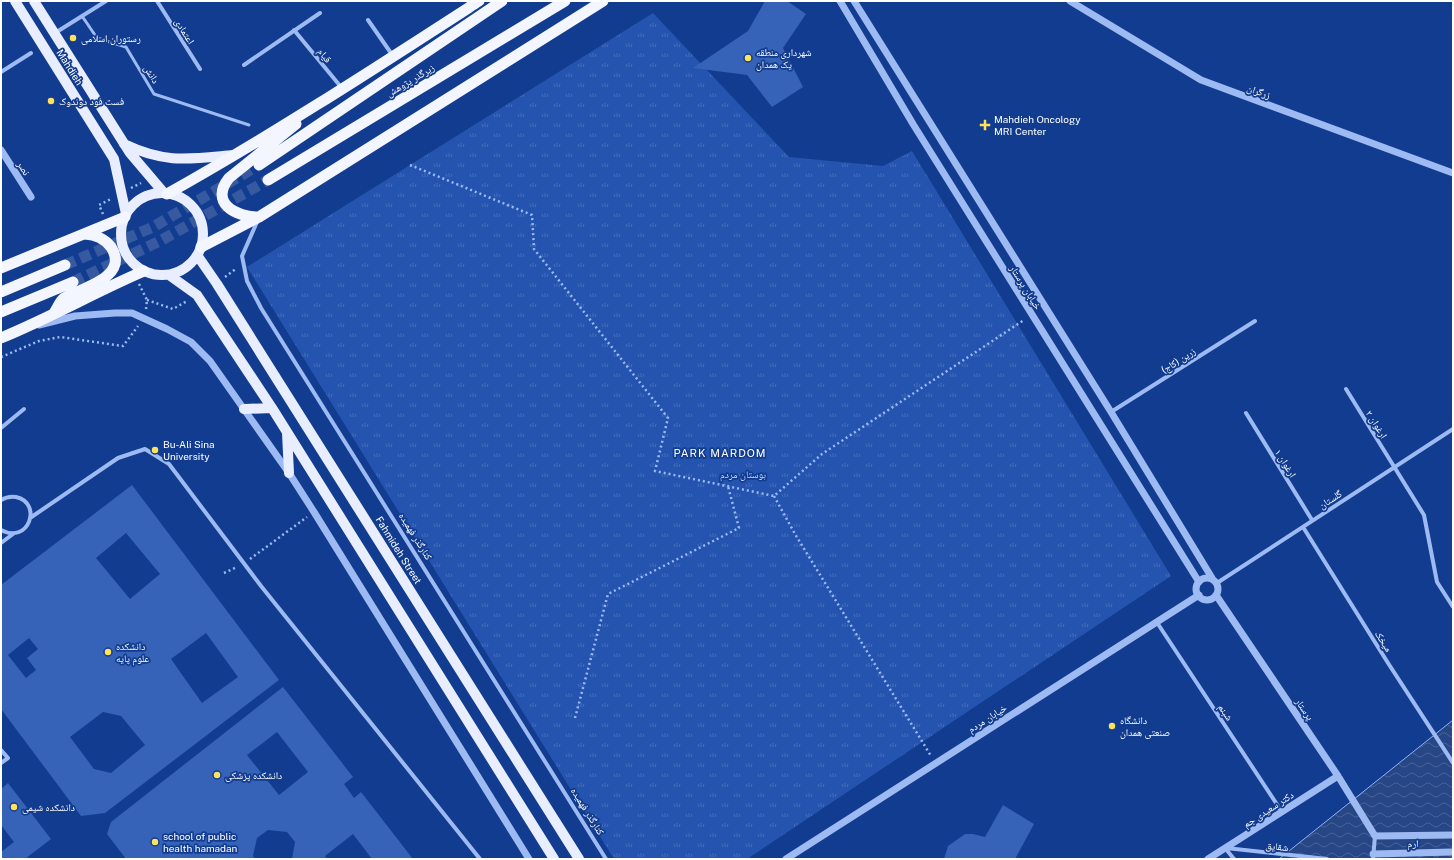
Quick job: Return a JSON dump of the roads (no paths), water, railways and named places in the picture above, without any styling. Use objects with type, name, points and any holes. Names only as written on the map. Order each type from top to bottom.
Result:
[{"type":"highway","points":[[166,193],[236,155],[343,89],[479,1]]},
{"type":"highway","name":"زیرگذر پژوهش","points":[[259,165],[502,1]]},
{"type":"highway","name":"زیرگذر پژوهش","points":[[268,180],[565,1]]},
{"type":"highway","points":[[199,251],[259,217],[603,1]]},
{"type":"highway","points":[[259,217],[243,216],[229,209],[223,201],[222,194],[224,184],[229,178],[320,103]]},
{"type":"highway","points":[[1,268],[125,216]]},
{"type":"highway","points":[[53,314],[62,299],[104,279],[112,270],[115,259],[113,251],[108,243],[94,234],[85,234]]},
{"type":"highway","points":[[1,292],[65,265]]},
{"type":"highway","points":[[1,338],[22,330],[105,288],[139,273]]},
{"type":"highway","points":[[1,312],[73,282]]},
{"type":"main road","name":"Mahdieh","points":[[15,1],[114,160],[125,216]]},
{"type":"main road","name":"Mahdieh","points":[[34,1],[130,153],[166,193]]},
{"type":"main road","points":[[124,144],[148,154],[176,160],[236,155]]},
{"type":"main road","points":[[166,193],[179,197],[190,204],[198,215],[202,227],[202,240],[199,251],[190,264],[180,271],[169,275],[139,273],[126,254],[121,242],[121,229],[125,216],[133,205],[142,198],[153,194],[166,193]]},
{"type":"main road","name":"Fahmideh Street","points":[[199,251],[226,297],[579,859]]},
{"type":"main road","points":[[169,275],[198,295],[287,431],[554,859]]},
{"type":"main road","points":[[244,409],[272,408]]},
{"type":"main road","points":[[287,431],[289,473]]},
{"type":"street","points":[[55,34],[106,1]]},
{"type":"street","name":"اعتمادی","points":[[157,1],[200,69]]},
{"type":"street","name":"خیابان پرستار","points":[[840,1],[913,124],[1199,582]]},
{"type":"street","name":"خیابان پرستار","points":[[854,1],[1111,412],[1214,581]]},
{"type":"street","name":"زرگران","points":[[1070,1],[1202,80],[1453,174]]},
{"type":"street","points":[[244,65],[320,13]]},
{"type":"street","points":[[368,20],[393,57]]},
{"type":"street","name":"قیام","points":[[294,30],[343,89]]},
{"type":"street","points":[[1,72],[31,53]]},
{"type":"street","name":"نصر","points":[[1,150],[31,197]]},
{"type":"street","name":"کنارگذر فهمیده","points":[[259,217],[242,256],[247,281],[261,308],[606,859]]},
{"type":"street","points":[[22,330],[75,316],[132,313],[191,342],[210,361],[289,473],[314,512],[529,859]]},
{"type":"street","name":"زرین (کاج)","points":[[1111,412],[1255,320]]},
{"type":"street","name":"ارغوان ۲","points":[[1346,389],[1424,515],[1437,582],[1453,607]]},
{"type":"street","points":[[1,428],[24,409]]},
{"type":"street","name":"ارغوان ۱","points":[[1246,413],[1312,520]]},
{"type":"street","name":"گلستان","points":[[1214,581],[1302,527],[1453,429]]},
{"type":"street","points":[[1,543],[13,534],[24,529],[30,518],[118,458],[146,449],[169,464],[244,564],[480,859]]},
{"type":"street","points":[[1,500],[8,497],[20,498],[25,501],[28,506],[30,518]]},
{"type":"street","name":"میخک","points":[[1302,527],[1453,763]]},
{"type":"street","points":[[1,530],[13,534]]},
{"type":"street","points":[[1207,578],[1214,581],[1218,587],[1216,595],[1207,600],[1198,595],[1197,591],[1199,582],[1202,579],[1207,578]]},
{"type":"street","name":"خیابان مردم","points":[[786,859],[1198,595]]},
{"type":"street","name":"پرستار","points":[[1216,595],[1338,776],[1375,836]]},
{"type":"street","name":"شبنم","points":[[1156,622],[1282,812]]},
{"type":"street","points":[[1,750],[8,758],[1,763]]},
{"type":"street","name":"دکتر سعیدی جم","points":[[1208,859],[1338,776]]},
{"type":"street","name":"ارم","points":[[1375,836],[1453,835]]},
{"type":"street","points":[[1373,857],[1375,836]]},
{"type":"street","points":[[1225,848],[1234,859]]},
{"type":"street","name":"شقایق","points":[[1225,848],[1327,859]]},
{"type":"street","name":"ارم","points":[[1373,857],[1453,852]]},
{"type":"lane","name":"دانش","points":[[82,16],[96,38],[126,47],[154,94],[249,125]]},
{"type":"water","points":[[1453,720],[1453,859],[1279,859]]},
{"type":"tunnel","points":[[65,265],[153,227],[259,165]]},
{"type":"tunnel","points":[[73,282],[160,241],[268,180]]},
{"type":"place","name":"رستوران اسلامی","points":[[73,38]]},
{"type":"place","name":"شهرداری منطقه یک همدان","points":[[748,58]]},
{"type":"place","name":"فست فود دوندوک","points":[[51,101]]},
{"type":"place","name":"Mahdieh Oncology MRI Center","points":[[985,125]]},
{"type":"place","name":"Bu-Ali Sina University","points":[[155,450]]},
{"type":"place","name":"دانشکده علوم پایه","points":[[108,652]]},
{"type":"place","name":"دانشگاه صنعتی همدان","points":[[1112,726]]},
{"type":"place","name":"دانشکده پزشکی","points":[[217,775]]},
{"type":"place","name":"دانشکده شیمی","points":[[14,807]]},
{"type":"place","name":"school of public health hamadan","points":[[155,842]]},
{"type":"district","name":"PARK MARDOM","points":[[720,453]]},
{"type":"park label","name":"بوستان مردم","points":[[743,474]]}]
